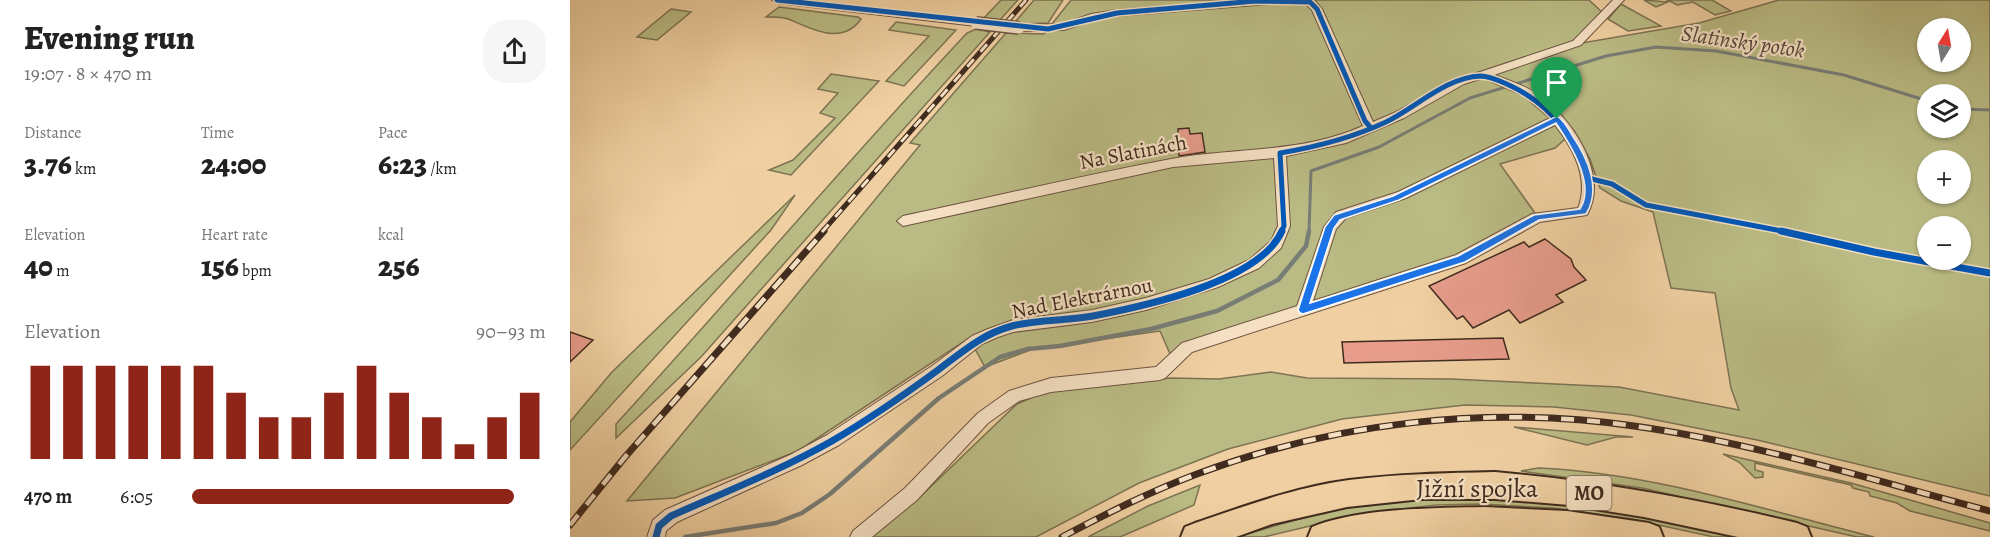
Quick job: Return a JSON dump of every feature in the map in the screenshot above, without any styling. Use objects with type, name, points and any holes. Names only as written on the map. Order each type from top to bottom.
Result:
[{"type":"highway","name":"Jižní spojka","points":[[1195,537],[1270,512],[1341,496],[1413,486],[1487,484],[1564,489],[1656,504],[1797,537]]},
{"type":"highway","name":"Jižní spojka","points":[[1322,537],[1395,524],[1479,519],[1554,523],[1649,537]]},
{"type":"street","points":[[777,0],[1019,28],[1048,29],[1117,13],[1223,2],[1280,0],[1310,2],[1317,9],[1365,121],[1371,128]]},
{"type":"street","name":"Na Slatinách","points":[[903,221],[1173,163],[1280,153],[1326,145],[1400,115],[1444,89],[1577,42],[1619,0]]},
{"type":"street","points":[[859,537],[911,494],[984,418],[1014,396],[1051,385],[1160,373],[1187,347],[1461,259],[1537,217],[1583,212],[1588,203],[1588,178],[1580,153],[1557,119],[1542,103],[1516,88],[1485,75]]},
{"type":"street","points":[[1303,310],[1330,227],[1337,218],[1396,198],[1557,119]]},
{"type":"street","name":"Nad Elektrárnou","points":[[654,533],[696,503],[796,460],[833,440],[937,371],[977,340],[1013,326],[1092,316],[1146,304],[1213,283],[1254,264],[1276,244],[1284,226],[1280,153]]},
{"type":"green space","points":[[1001,0],[1018,0],[1000,20],[984,18]]},
{"type":"green space","points":[[1034,0],[1063,0],[1048,23],[1021,24],[1016,21]]},
{"type":"green space","points":[[1071,0],[1589,0],[1603,13],[1582,43],[1699,23],[1779,0],[1990,0],[1990,496],[1757,440],[1631,415],[1554,407],[1465,405],[1342,419],[1228,449],[1139,483],[1036,537],[869,537],[923,494],[1017,404],[1049,390],[1171,378],[1219,379],[1271,372],[1307,378],[1451,379],[1619,387],[1739,410],[1731,388],[1715,293],[1671,288],[1653,212],[1621,201],[1600,188],[1590,159],[1574,131],[1555,148],[1500,164],[1540,220],[1463,262],[1171,356],[1160,331],[1033,349],[985,367],[969,338],[798,451],[675,498],[627,501],[920,145],[910,143],[1006,33],[1044,34]]},
{"type":"green space","points":[[1644,0],[1667,2],[1667,0],[1712,0],[1731,11],[1715,15],[1693,2],[1677,5],[1670,1],[1656,7]]},
{"type":"green space","points":[[1621,4],[1661,26],[1628,31],[1608,19]]},
{"type":"green space","points":[[779,7],[861,19],[846,32],[828,33],[785,18],[766,17]]},
{"type":"green space","points":[[671,9],[691,12],[657,40],[637,37]]},
{"type":"green space","points":[[896,22],[956,30],[904,86],[886,81],[929,36],[889,30]]},
{"type":"green space","points":[[976,29],[990,32],[701,357],[616,438],[616,424],[922,81],[967,33]]},
{"type":"green space","points":[[831,74],[879,81],[791,175],[769,170],[793,160],[835,118],[820,113],[838,93],[818,89]]},
{"type":"green space","points":[[795,195],[771,230],[570,450],[570,422],[612,372]]},
{"type":"green space","points":[[1514,427],[1633,437],[1616,437],[1587,445]]},
{"type":"green space","points":[[1723,454],[1851,483],[1990,523],[1990,531],[1910,511],[1897,503],[1870,496],[1869,492],[1853,488],[1851,485],[1755,463],[1755,470],[1763,472],[1763,477],[1755,478],[1739,462]]},
{"type":"green space","points":[[1538,468],[1581,471],[1666,485],[1874,537],[1857,537],[1642,488],[1521,471]]},
{"type":"green space","points":[[1200,485],[1194,505],[1120,537],[1088,537],[1148,506]]},
{"type":"green space","points":[[1511,497],[1618,510],[1746,537],[1714,537],[1631,519],[1553,508],[1481,504],[1437,505],[1365,513],[1264,537],[1236,537],[1316,515],[1365,505],[1456,498]]},
{"type":"building","points":[[1189,128],[1190,134],[1202,133],[1205,152],[1179,156],[1178,129]]},
{"type":"building","points":[[1545,239],[1571,259],[1574,267],[1586,280],[1556,295],[1563,302],[1520,323],[1509,310],[1473,328],[1463,316],[1457,319],[1429,286],[1524,242],[1529,247]]},
{"type":"building","points":[[570,332],[593,340],[570,362]]},
{"type":"building","points":[[1503,338],[1509,359],[1344,363],[1342,342]]},
{"type":"waterway","name":"Slatinský potok","points":[[1309,232],[1311,171],[1379,147],[1470,98],[1606,56],[1656,47],[1716,51],[1844,75],[1917,98]]},
{"type":"waterway","name":"Slatinský potok","points":[[1971,109],[1990,110]]},
{"type":"waterway","name":"Slatinský potok","points":[[685,537],[776,523],[802,513],[830,494],[939,398],[1000,357],[1028,349],[1060,346],[1151,329],[1217,311],[1278,280],[1306,246],[1309,231]]},
{"type":"railway","points":[[822,232],[1026,0]]},
{"type":"railway","points":[[570,525],[625,457],[824,231]]},
{"type":"railway","points":[[1062,537],[1163,488],[1250,456],[1358,430],[1468,418],[1523,417],[1579,420],[1679,433],[1813,463],[1990,511]]},
{"type":"cycle path","points":[[777,0],[1048,29],[1117,13],[1256,1],[1310,2],[1317,9],[1365,121],[1371,128]]},
{"type":"cycle path","points":[[656,537],[659,526],[671,516],[796,460],[833,440],[937,371],[977,340],[1013,326],[1092,316],[1146,304],[1213,283],[1254,264],[1276,244],[1284,226],[1280,153],[1312,147],[1357,134],[1387,122],[1448,86],[1478,76],[1504,83],[1533,99],[1558,120],[1568,133],[1583,162],[1588,178],[1612,184],[1646,205],[1735,220],[1874,252],[1990,273]]},
{"type":"route","points":[[1557,119],[1580,153],[1587,173],[1588,203],[1583,212],[1557,213],[1537,217],[1461,259],[1303,310],[1322,259],[1331,223],[1337,218],[1396,198],[1557,119]]}]
